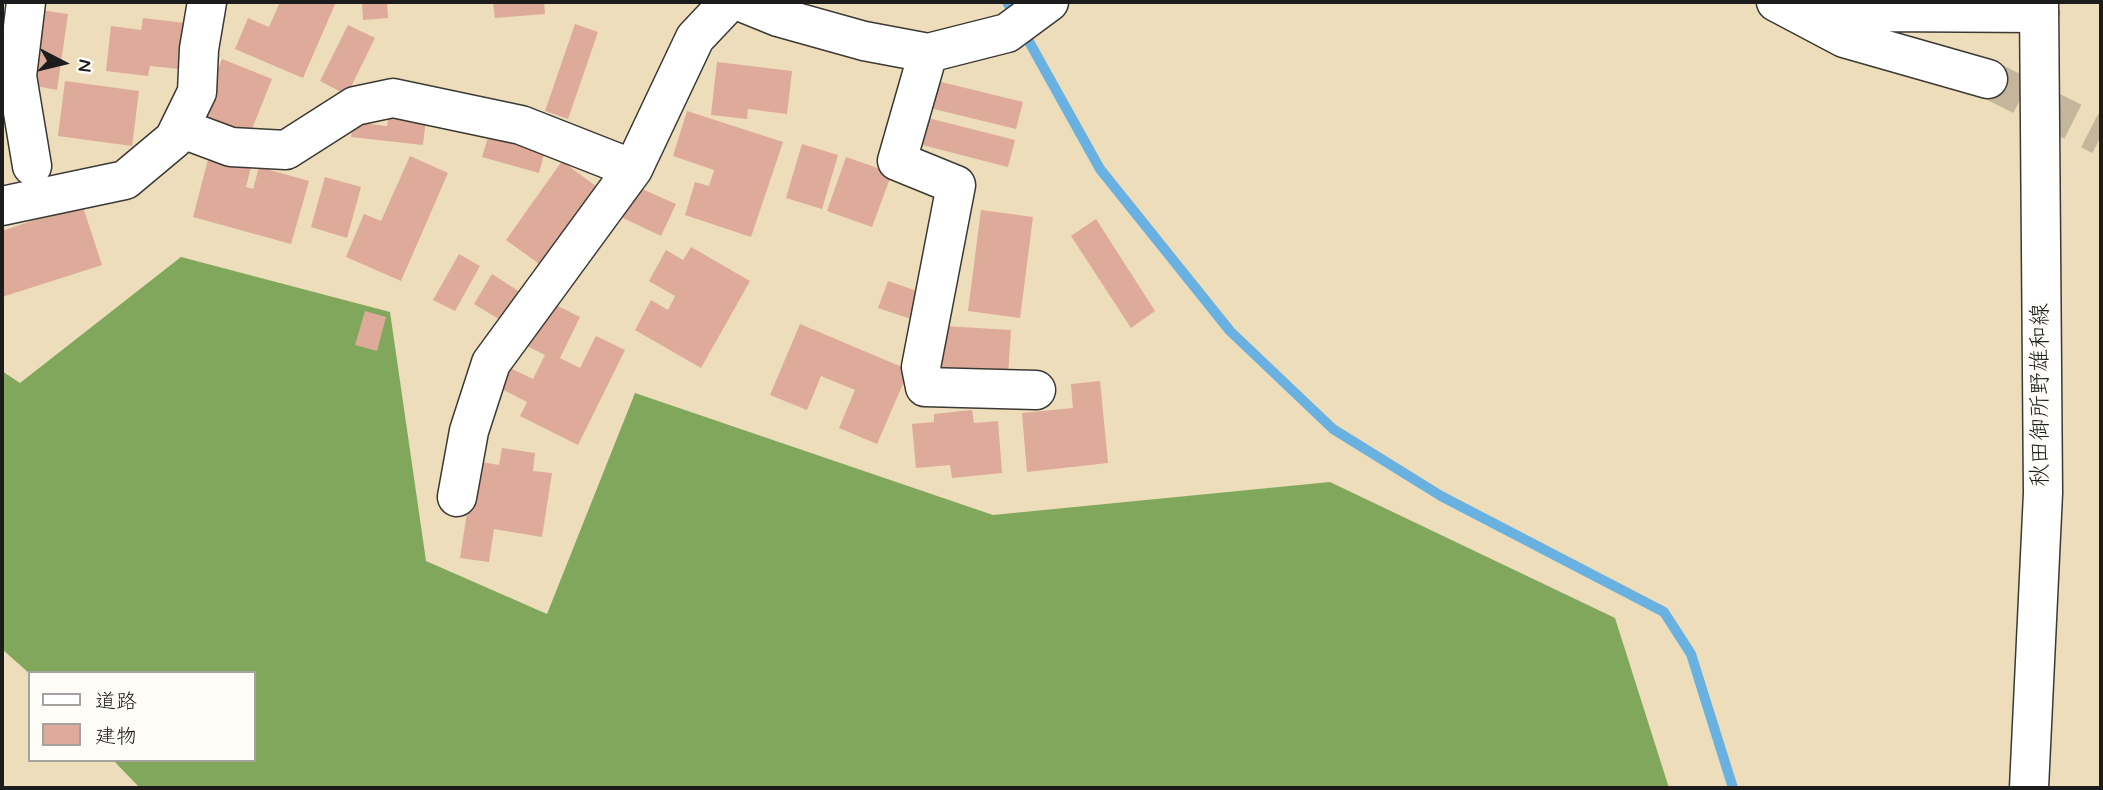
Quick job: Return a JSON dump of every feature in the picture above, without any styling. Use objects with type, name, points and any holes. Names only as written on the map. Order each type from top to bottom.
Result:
[{"type":"street","points":[[2,206],[28,175],[17,76],[26,2]]},
{"type":"street","points":[[28,175],[125,180],[174,139],[197,92],[199,49],[207,2]]},
{"type":"street","points":[[457,498],[469,431],[491,363],[633,169],[695,38],[729,2]]},
{"type":"street","points":[[741,2],[778,17],[851,38],[928,52],[1029,17]]},
{"type":"street","points":[[1776,2],[1844,38],[1989,79]]},
{"type":"street","points":[[1833,2],[1882,12],[2039,7]]},
{"type":"street","name":"秋田御所野雄和線","points":[[2029,788],[2043,494],[2039,7]]},
{"type":"street","points":[[928,52],[897,161],[956,185],[921,367],[925,387],[1036,390]]},
{"type":"street","points":[[180,128],[231,147],[286,150],[355,106],[393,98],[521,125],[633,169]]},
{"type":"green space","points":[[181,257],[390,312],[426,561],[547,614],[635,393],[993,515],[1330,482],[1615,618],[1669,788],[140,788],[115,762],[256,762],[256,671],[28,672],[2,649],[2,371],[20,383]]},
{"type":"building","points":[[280,2],[336,2],[303,78],[235,49],[248,18],[269,27]]},
{"type":"building","points":[[362,2],[387,2],[388,18],[363,20]]},
{"type":"building","points":[[493,2],[544,2],[545,14],[495,18]]},
{"type":"building","points":[[40,10],[68,14],[57,90],[30,85]]},
{"type":"building","points":[[143,18],[185,23],[180,69],[150,66],[148,76],[106,71],[111,26],[141,30]]},
{"type":"building","points":[[575,24],[598,32],[568,119],[545,111]]},
{"type":"building","points":[[348,25],[375,38],[347,95],[320,81]]},
{"type":"building","points":[[222,59],[272,79],[250,134],[200,116]]},
{"type":"building","points":[[717,62],[792,71],[787,114],[748,109],[747,119],[711,115]]},
{"type":"building","points":[[65,81],[139,91],[132,146],[58,136]]},
{"type":"building","points":[[937,81],[1023,102],[1016,129],[930,108]]},
{"type":"building","points":[[687,111],[783,142],[751,237],[685,215],[695,182],[709,186],[714,170],[673,156]]},
{"type":"building","points":[[389,115],[426,119],[423,145],[351,137],[353,122],[387,126]]},
{"type":"building","points":[[928,118],[1015,140],[1008,167],[922,145]]},
{"type":"building","points":[[490,131],[546,147],[539,173],[482,157]]},
{"type":"building","points":[[802,144],[838,155],[822,209],[786,198]]},
{"type":"building","points":[[210,152],[252,163],[246,187],[253,189],[259,167],[309,181],[291,244],[193,217]]},
{"type":"building","points":[[410,156],[448,173],[401,281],[346,257],[364,214],[381,221]]},
{"type":"building","points":[[846,157],[892,173],[872,227],[827,211]]},
{"type":"building","points":[[562,161],[597,187],[542,266],[506,240]]},
{"type":"building","points":[[325,177],[361,187],[347,238],[311,227]]},
{"type":"building","points":[[633,185],[676,204],[661,236],[619,216]]},
{"type":"building","points":[[82,204],[102,265],[2,297],[2,231]]},
{"type":"building","points":[[981,210],[1033,217],[1020,318],[968,311]]},
{"type":"building","points":[[1096,219],[1155,311],[1131,328],[1071,236]]},
{"type":"building","points":[[691,247],[750,281],[701,368],[635,330],[651,300],[668,310],[675,296],[649,281],[666,250],[683,260]]},
{"type":"building","points":[[459,254],[480,266],[455,311],[433,300]]},
{"type":"building","points":[[492,274],[520,292],[502,321],[474,304]]},
{"type":"building","points":[[888,281],[923,293],[914,320],[878,308]]},
{"type":"building","points":[[544,299],[580,317],[560,358],[580,368],[596,336],[625,350],[578,445],[520,416],[527,402],[494,385],[504,365],[533,379],[545,355],[521,343]]},
{"type":"building","points":[[365,311],[386,317],[377,351],[355,345]]},
{"type":"building","points":[[800,324],[909,370],[877,444],[839,428],[855,390],[821,376],[807,410],[770,395]]},
{"type":"building","points":[[944,326],[1011,330],[1008,375],[941,370]]},
{"type":"building","points":[[1100,381],[1108,463],[1027,472],[1022,413],[1073,408],[1071,384]]},
{"type":"building","points":[[972,410],[974,423],[998,421],[1002,473],[952,478],[950,465],[916,468],[912,424],[934,422],[934,414]]},
{"type":"building","points":[[502,448],[535,453],[533,471],[552,473],[542,537],[494,529],[489,562],[460,558],[475,461],[499,465]]},
{"type":"waterway","points":[[1007,2],[1100,169],[1230,331],[1333,429],[1441,496],[1664,612],[1691,654],[1733,788]]},
{"type":"tunnel","points":[[1988,79],[2101,136]]}]
